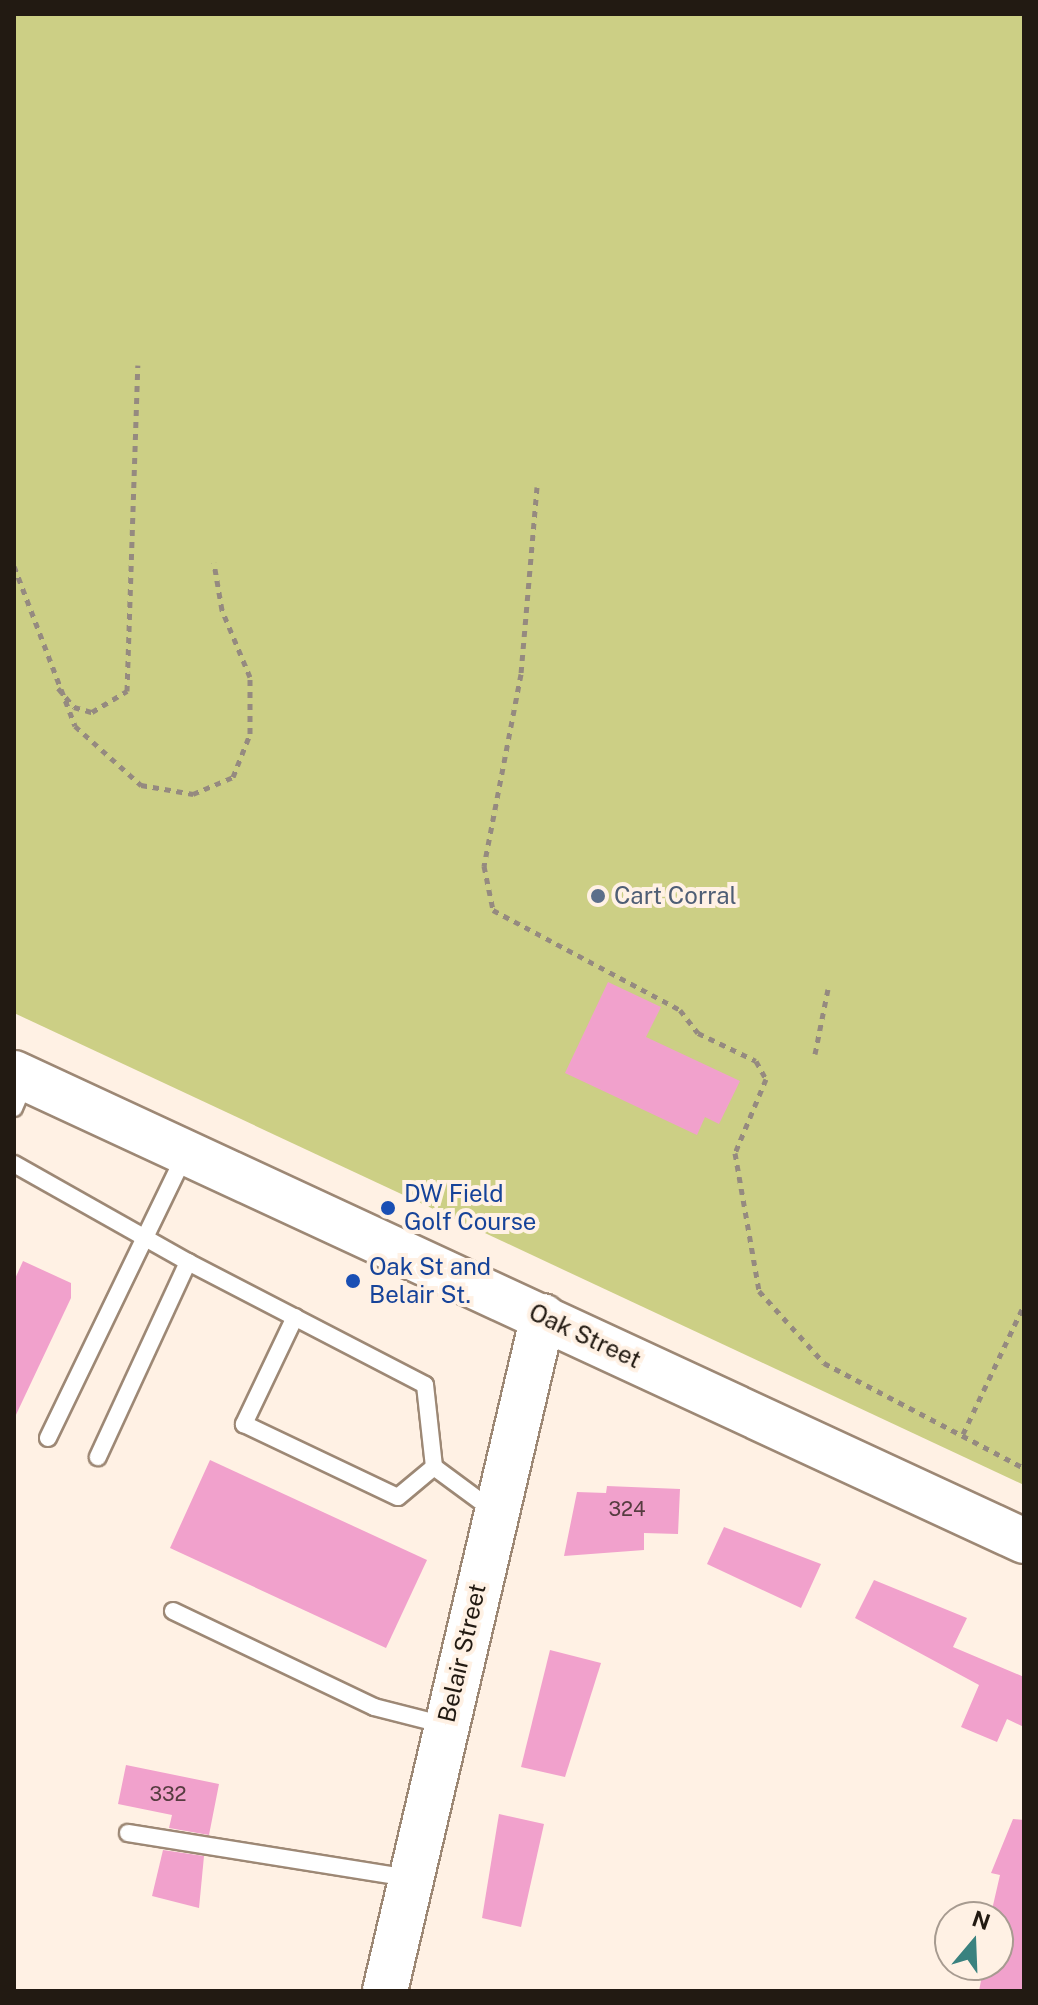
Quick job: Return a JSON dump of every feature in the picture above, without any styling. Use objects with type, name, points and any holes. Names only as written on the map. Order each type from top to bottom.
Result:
[{"type":"main road","name":"Oak Street","points":[[18,1086],[185,1152],[1024,1541]]},
{"type":"main road","name":"Belair Street","points":[[385,1991],[543,1316]]},
{"type":"lane","points":[[48,1438],[185,1152]]},
{"type":"lane","points":[[14,1164],[188,1262],[425,1385],[434,1467],[495,1513]]},
{"type":"lane","points":[[98,1457],[188,1262]]},
{"type":"lane","points":[[295,1317],[244,1424],[398,1497],[434,1467]]},
{"type":"lane","points":[[173,1611],[374,1707],[445,1725]]},
{"type":"lane","points":[[128,1833],[410,1878]]},
{"type":"path","points":[[55,684],[74,707],[92,712],[127,691],[138,365]]},
{"type":"path","points":[[537,487],[521,674],[485,852],[490,903],[502,921],[680,1010],[698,1033],[756,1061],[766,1079],[735,1153],[759,1291],[824,1363],[1024,1468]]},
{"type":"path","points":[[14,566],[55,684],[93,748],[141,785],[193,794],[233,777],[250,734],[250,677],[222,610],[214,563]]},
{"type":"path","points":[[815,1054],[828,989]]},
{"type":"path","points":[[963,1434],[1024,1305]]},
{"type":"green space","points":[[14,14],[1024,14],[1024,1485],[14,1013]]},
{"type":"building","points":[[608,982],[661,1007],[646,1037],[740,1081],[719,1124],[705,1117],[697,1135],[565,1073]]},
{"type":"building","points":[[23,1261],[71,1283],[71,1298],[14,1419],[14,1281]]},
{"type":"building","points":[[210,1460],[427,1560],[386,1648],[170,1548]]},
{"type":"building","points":[[607,1486],[680,1489],[678,1534],[644,1533],[644,1550],[564,1556],[577,1492],[606,1493]]},
{"type":"building","points":[[724,1527],[821,1564],[801,1608],[707,1564]]},
{"type":"building","points":[[874,1580],[967,1618],[953,1647],[1024,1677],[1024,1727],[1007,1719],[997,1742],[961,1727],[979,1685],[855,1618]]},
{"type":"building","points":[[550,1650],[601,1663],[565,1777],[521,1767]]},
{"type":"building","points":[[126,1765],[219,1784],[209,1835],[169,1828],[172,1815],[118,1804]]},
{"type":"building","points":[[499,1814],[544,1824],[521,1927],[482,1918]]},
{"type":"building","points":[[1013,1819],[1024,1820],[1024,1991],[979,1991],[981,1981],[1014,1981],[1014,1901],[994,1901],[1000,1875],[991,1873]]},
{"type":"building","points":[[163,1850],[204,1856],[199,1908],[152,1896]]},
{"type":"place","name":"Cart Corral","points":[[598,896]]},
{"type":"place","name":"DW Field Golf Course","points":[[388,1208]]},
{"type":"place","name":"Oak St and Belair St.","points":[[353,1281]]}]
